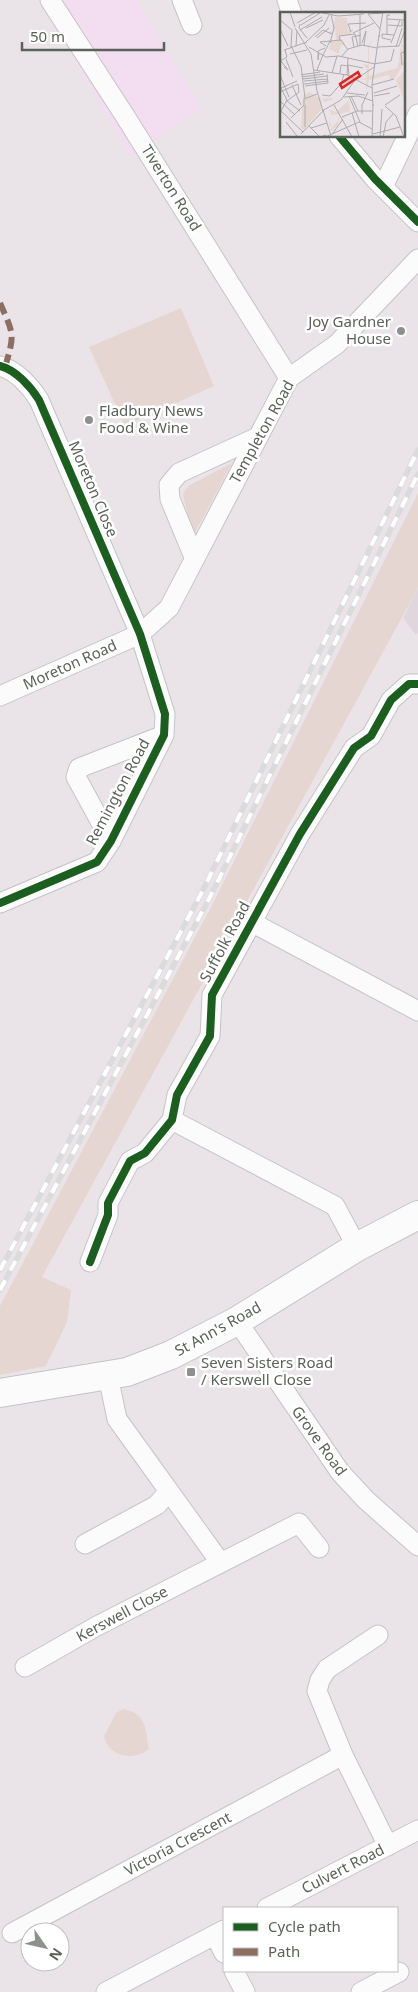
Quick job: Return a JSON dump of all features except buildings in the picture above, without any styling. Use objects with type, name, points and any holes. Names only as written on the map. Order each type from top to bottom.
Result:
[{"type":"main road","name":"St Ann's Road","points":[[0,1393],[127,1372],[171,1356],[237,1321],[357,1247],[418,1215]]},
{"type":"street","name":"Tiverton Road","points":[[50,0],[130,123],[289,378]]},
{"type":"street","points":[[182,0],[192,25]]},
{"type":"street","points":[[287,0],[291,12]]},
{"type":"street","points":[[383,186],[418,114]]},
{"type":"street","points":[[341,138],[418,222]]},
{"type":"street","name":"Templeton Road","points":[[140,634],[169,608],[289,378],[337,344],[418,259]]},
{"type":"street","name":"Moreton Close","points":[[2,367],[33,390],[39,400],[140,634]]},
{"type":"street","points":[[194,557],[170,499],[169,485],[179,473],[258,437]]},
{"type":"street","name":"Moreton Road","points":[[0,696],[140,634]]},
{"type":"street","name":"Remington Road","points":[[0,903],[97,862],[111,841],[164,735],[166,714],[140,634]]},
{"type":"street","name":"Suffolk Road","points":[[172,1120],[176,1095],[210,1036],[212,995],[300,834],[354,748],[371,736],[391,700],[409,684],[418,684]]},
{"type":"street","points":[[111,841],[76,777],[79,768],[164,735]]},
{"type":"street","points":[[252,922],[418,1011]]},
{"type":"street","points":[[90,1262],[108,1216],[108,1203],[130,1161],[145,1153],[172,1120],[335,1206],[357,1247]]},
{"type":"street","name":"Grove Road","points":[[237,1321],[340,1472],[366,1500],[418,1546]]},
{"type":"street","points":[[108,1376],[117,1419],[220,1562]]},
{"type":"street","points":[[85,1544],[157,1505],[168,1492]]},
{"type":"street","name":"Kerswell Close","points":[[25,1667],[97,1626],[299,1522],[319,1548]]},
{"type":"street","points":[[378,1635],[327,1669],[320,1680],[318,1691],[343,1756],[388,1846]]},
{"type":"street","name":"Victoria Crescent","points":[[12,1932],[343,1756]]},
{"type":"street","name":"Culvert Road","points":[[269,1907],[418,1830]]},
{"type":"street","points":[[106,1992],[220,1933],[223,1948]]},
{"type":"street","points":[[235,1972],[245,1992]]},
{"type":"street","points":[[362,1992],[399,1972]]},
{"type":"shaded area","points":[[40,0],[137,0],[201,108],[130,156]]},
{"type":"shaded area","points":[[181,308],[214,386],[125,426],[89,347]]},
{"type":"shaded area","points":[[232,463],[193,536],[183,495],[185,490],[190,485]]},
{"type":"shaded area","points":[[418,493],[418,588],[42,1277],[71,1290],[67,1322],[46,1366],[0,1375],[0,1306],[212,905]]},
{"type":"shaded area","points":[[418,588],[418,633],[416,635],[403,618]]},
{"type":"shaded area","points":[[123,1709],[137,1714],[144,1723],[149,1749],[135,1756],[124,1756],[114,1752],[107,1744],[104,1736],[116,1713]]},
{"type":"railway","points":[[0,1270],[202,892],[418,450]]},
{"type":"railway","points":[[0,1290],[210,897],[418,474]]},
{"type":"marked path","points":[[0,303],[12,335],[5,367]]},
{"type":"cycle path","points":[[341,138],[375,179],[418,222]]},
{"type":"cycle path","points":[[0,366],[12,371],[32,390],[39,400],[140,634],[165,714],[164,735],[111,841],[97,862],[0,903]]},
{"type":"cycle path","points":[[90,1262],[108,1215],[108,1203],[130,1161],[145,1153],[172,1120],[177,1095],[210,1036],[212,995],[300,834],[354,748],[371,736],[391,700],[409,684],[418,684]]},
{"type":"place","name":"Joy Gardner House","points":[[401,331]]},
{"type":"place","name":"Fladbury News Food & Wine","points":[[89,420]]},
{"type":"place","name":"Seven Sisters Road / Kerswell Close","points":[[191,1372]]}]
